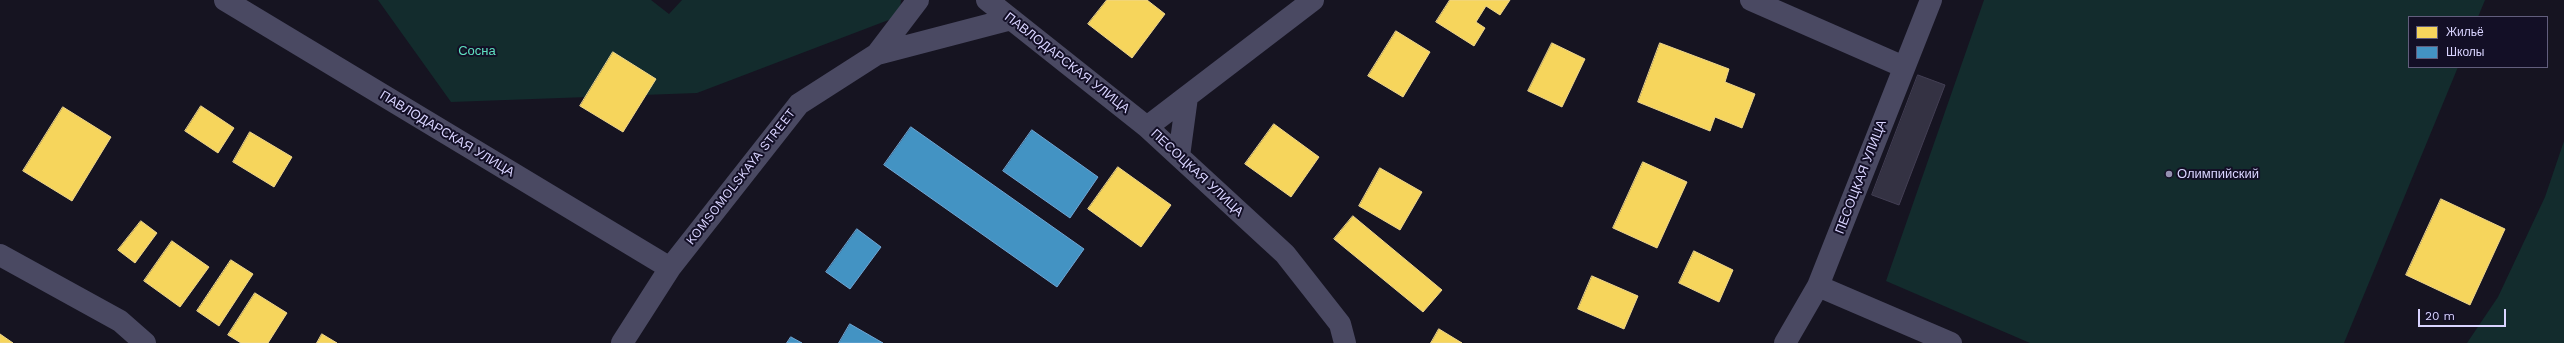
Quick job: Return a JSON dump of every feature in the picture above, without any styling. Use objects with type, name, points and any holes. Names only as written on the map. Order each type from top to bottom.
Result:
[{"type":"street","name":"ПАВЛОДАРСКАЯ УЛИЦА","points":[[225,0],[670,268]]},
{"type":"street","points":[[877,54],[918,0]]},
{"type":"street","name":"ПАВЛОДАРСКАЯ УЛИЦА","points":[[987,0],[1147,126]]},
{"type":"street","name":"ПЕСОЦКАЯ УЛИЦА","points":[[1313,0],[1147,126],[1285,254],[1340,324],[1345,343]]},
{"type":"street","points":[[1752,0],[1904,67]]},
{"type":"street","name":"ПЕСОЦКАЯ УЛИЦА","points":[[1785,343],[1818,286],[1930,0]]},
{"type":"street","name":"KOMSOMOLSKAYA STREET","points":[[622,343],[670,268],[799,104],[877,54],[1011,19]]},
{"type":"street","points":[[1179,156],[1187,97]]},
{"type":"street","points":[[0,255],[120,321],[145,343]]},
{"type":"street","points":[[1818,286],[1951,343]]},
{"type":"green space","name":"Сосна","points":[[378,0],[651,0],[669,14],[682,0],[901,0],[899,16],[697,93],[451,102]]},
{"type":"green space","name":"Олимпийский","points":[[1984,0],[2485,0],[2478,16],[2408,16],[2408,68],[2458,68],[2344,343],[2030,343],[1886,281]]},
{"type":"green space","points":[[2564,141],[2564,343],[2467,343],[2498,297],[2545,197]]},
{"type":"building: Жильё","points":[[1107,0],[1147,0],[1165,14],[1132,58],[1088,24]]},
{"type":"building: Жильё","points":[[1450,0],[1510,0],[1500,15],[1486,6],[1476,22],[1485,28],[1474,46],[1436,22]]},
{"type":"building: Жильё","points":[[1396,31],[1430,52],[1403,97],[1368,76]]},
{"type":"building: Жильё","points":[[1552,43],[1585,59],[1562,107],[1528,91]]},
{"type":"building: Жильё","points":[[1660,43],[1729,69],[1725,82],[1755,94],[1742,128],[1715,117],[1710,131],[1638,102]]},
{"type":"building: Жильё","points":[[613,52],[656,79],[623,132],[580,106]]},
{"type":"building: Жильё","points":[[201,106],[234,128],[218,153],[185,131]]},
{"type":"building: Жильё","points":[[63,107],[111,137],[72,201],[23,171]]},
{"type":"building: Жильё","points":[[1274,124],[1319,157],[1291,197],[1245,164]]},
{"type":"building: Жильё","points":[[250,132],[292,157],[274,187],[233,162]]},
{"type":"building: Жильё","points":[[1643,162],[1687,182],[1657,248],[1613,228]]},
{"type":"building: Жильё","points":[[1118,167],[1171,205],[1141,247],[1088,209]]},
{"type":"building: Жильё","points":[[1380,168],[1422,192],[1400,230],[1359,206]]},
{"type":"building: Жильё","points":[[2441,199],[2505,229],[2470,305],[2406,275]]},
{"type":"building: Жильё","points":[[1353,216],[1442,290],[1423,312],[1334,239]]},
{"type":"building: Жильё","points":[[141,221],[157,233],[135,263],[118,250]]},
{"type":"building: Жильё","points":[[172,241],[209,267],[180,307],[144,281]]},
{"type":"building: Жильё","points":[[1694,251],[1733,270],[1719,302],[1679,283]]},
{"type":"building: Жильё","points":[[231,260],[253,274],[219,326],[197,311]]},
{"type":"building: Жильё","points":[[1592,276],[1638,296],[1624,329],[1578,309]]},
{"type":"building: Жильё","points":[[255,293],[287,313],[268,343],[241,343],[228,335]]},
{"type":"building: Жильё","points":[[1439,329],[1462,343],[1431,343]]},
{"type":"building: Жильё","points":[[0,334],[13,343],[0,343]]},
{"type":"building: Жильё","points":[[322,334],[337,343],[317,343]]},
{"type":"building: Школы","points":[[911,127],[1084,249],[1057,287],[884,165]]},
{"type":"building: Школы","points":[[1032,130],[1098,177],[1070,218],[1003,171]]},
{"type":"building: Школы","points":[[857,229],[881,247],[850,289],[826,272]]},
{"type":"building: Школы","points":[[850,324],[883,343],[839,343]]},
{"type":"building: Школы","points":[[791,337],[802,343],[787,343]]},
{"type":"building: Прочее","points":[[1918,75],[1945,85],[1899,205],[1872,195]]},
{"type":"place","name":"Олимпийский","points":[[2169,174]]}]
